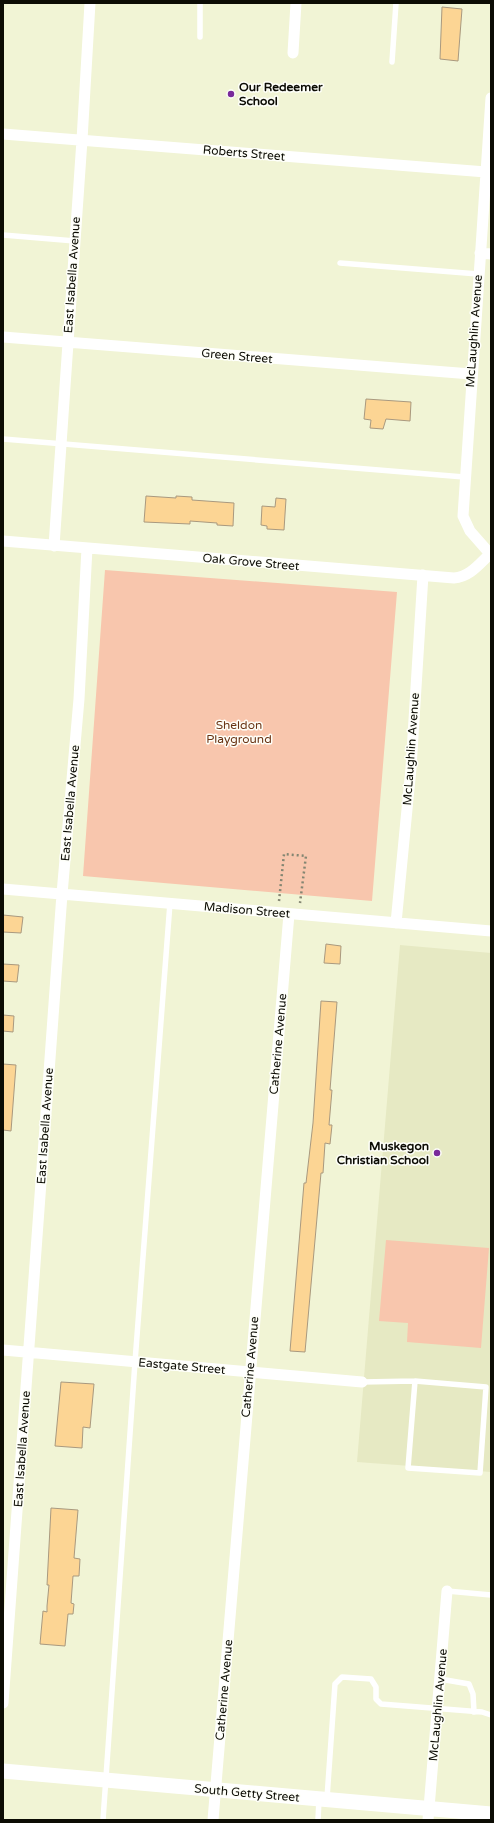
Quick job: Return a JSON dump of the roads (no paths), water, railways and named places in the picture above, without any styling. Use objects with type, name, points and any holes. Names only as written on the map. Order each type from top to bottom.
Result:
[{"type":"main road","name":"South Getty Street","points":[[3,1771],[323,1800],[429,1814],[491,1814]]},
{"type":"street","name":"East Isabella Avenue","points":[[54,546],[90,3]]},
{"type":"street","points":[[293,53],[296,3]]},
{"type":"street","name":"McLaughlin Avenue","points":[[491,98],[486,172],[486,253],[478,274],[464,477],[463,516],[470,531],[491,554]]},
{"type":"street","name":"Roberts Street","points":[[3,134],[486,172]]},
{"type":"street","name":"Green Street","points":[[3,337],[471,374]]},
{"type":"street","name":"Oak Grove Street","points":[[3,541],[454,578],[464,576],[491,554]]},
{"type":"street","name":"East Isabella Avenue","points":[[3,1704],[62,894],[79,699],[87,548]]},
{"type":"street","name":"McLaughlin Avenue","points":[[396,923],[411,768],[423,575]]},
{"type":"street","name":"Madison Street","points":[[3,889],[491,931]]},
{"type":"street","name":"Catherine Avenue","points":[[213,1820],[250,1372],[283,913]]},
{"type":"street","name":"Eastgate Street","points":[[3,1350],[362,1382]]},
{"type":"street","name":"McLaughlin Avenue","points":[[429,1814],[447,1591]]},
{"type":"lane","points":[[200,3],[200,37]]},
{"type":"lane","points":[[392,62],[396,3]]},
{"type":"lane","points":[[3,235],[75,241]]},
{"type":"lane","points":[[340,263],[478,274]]},
{"type":"lane","points":[[3,439],[464,477]]},
{"type":"lane","points":[[103,1820],[135,1362],[170,903]]},
{"type":"lane","points":[[362,1382],[415,1381],[486,1387],[480,1473],[408,1468],[415,1381]]},
{"type":"lane","points":[[447,1591],[491,1595]]},
{"type":"lane","points":[[318,1820],[323,1800],[335,1684],[342,1677],[371,1679],[376,1687],[376,1699],[381,1704],[474,1712],[491,1715]]},
{"type":"lane","points":[[440,1679],[469,1684],[473,1694],[474,1712]]},
{"type":"place","name":"Our Redeemer School","points":[[231,94]]},
{"type":"place","name":"Muskegon Christian School","points":[[437,1153]]},
{"type":"park label","name":"Sheldon Playground","points":[[239,732]]}]
